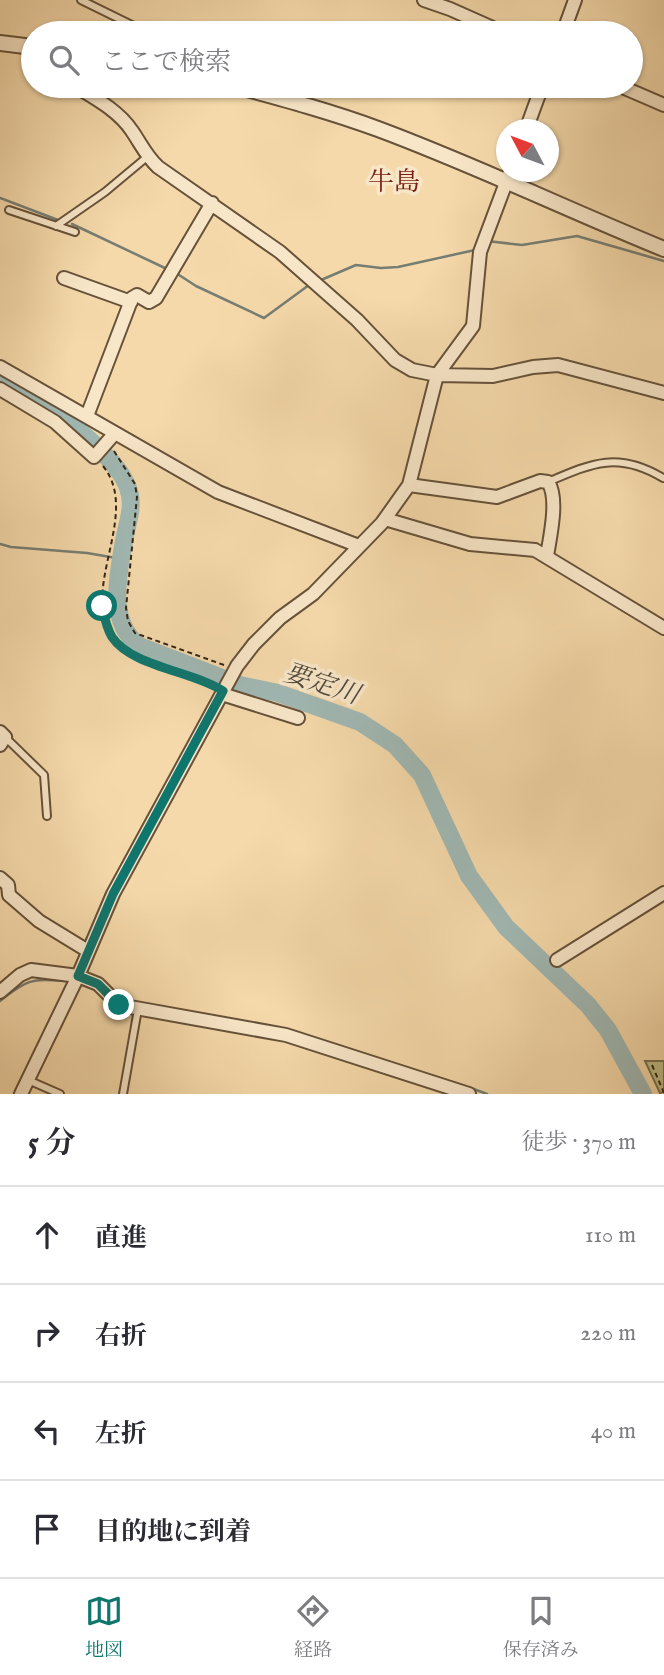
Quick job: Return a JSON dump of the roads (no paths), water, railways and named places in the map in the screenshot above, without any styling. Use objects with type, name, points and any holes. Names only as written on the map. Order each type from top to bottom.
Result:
[{"type":"street","points":[[424,0],[477,21]]},
{"type":"street","points":[[567,21],[575,0]]},
{"type":"street","points":[[0,43],[21,46]]},
{"type":"street","points":[[643,96],[664,105]]},
{"type":"street","points":[[92,98],[120,117],[132,130],[147,157],[280,253],[357,320],[395,360],[412,370],[437,376],[493,376],[533,367],[558,365],[664,393]]},
{"type":"street","points":[[281,98],[379,129],[496,171]]},
{"type":"street","points":[[530,119],[538,98]]},
{"type":"street","points":[[20,1094],[78,976],[113,894],[237,666],[254,643],[280,618],[313,594],[385,519],[409,485],[437,376],[473,326],[480,251],[507,182]]},
{"type":"street","points":[[522,182],[664,248]]},
{"type":"street","points":[[87,416],[131,302],[136,295],[147,302],[152,301],[212,203]]},
{"type":"street","points":[[64,278],[131,302]]},
{"type":"street","points":[[0,367],[87,416],[103,446]]},
{"type":"street","points":[[0,389],[55,422],[103,446],[359,546]]},
{"type":"street","points":[[409,485],[497,497],[540,481],[548,482],[552,488],[552,525],[547,556]]},
{"type":"street","points":[[385,519],[470,544],[535,550],[664,628]]},
{"type":"street","points":[[223,691],[298,718]]},
{"type":"street","points":[[0,878],[8,885],[9,895],[39,921],[88,951]]},
{"type":"street","points":[[557,960],[664,893]]},
{"type":"street","points":[[0,992],[20,975],[31,970],[78,976],[98,984],[117,1004],[286,1035],[470,1094]]},
{"type":"lane","points":[[81,0],[124,21]]},
{"type":"lane","points":[[56,226],[105,192],[147,157]]},
{"type":"lane","points":[[9,210],[75,232]]},
{"type":"lane","points":[[548,482],[590,464],[607,461],[646,467],[663,478]]},
{"type":"lane","points":[[2,738],[44,775],[47,816]]},
{"type":"lane","points":[[123,1094],[138,1009]]},
{"type":"lane","points":[[26,1080],[60,1094]]},
{"type":"waterway","points":[[0,198],[58,220]]},
{"type":"waterway","points":[[72,224],[167,269]]},
{"type":"waterway","points":[[487,241],[522,245],[577,236],[664,261]]},
{"type":"waterway","points":[[321,280],[356,265],[398,267],[475,250]]},
{"type":"waterway","points":[[176,273],[196,286],[264,318],[309,285]]},
{"type":"waterway","name":"要定川","points":[[0,379],[73,426],[110,461],[125,482],[131,508],[119,568],[117,597],[122,624],[129,636],[139,646],[240,685],[278,693],[360,722],[395,745],[422,775],[469,876],[506,927],[588,1005],[608,1030],[643,1094]]},
{"type":"waterway","points":[[0,544],[122,559]]},
{"type":"waterway","points":[[0,1001],[31,982],[68,981]]},
{"type":"waterway","points":[[337,1045],[444,1080]]},
{"type":"waterway","points":[[471,1088],[487,1094]]},
{"type":"district","name":"牛島","points":[[394,181]]}]
